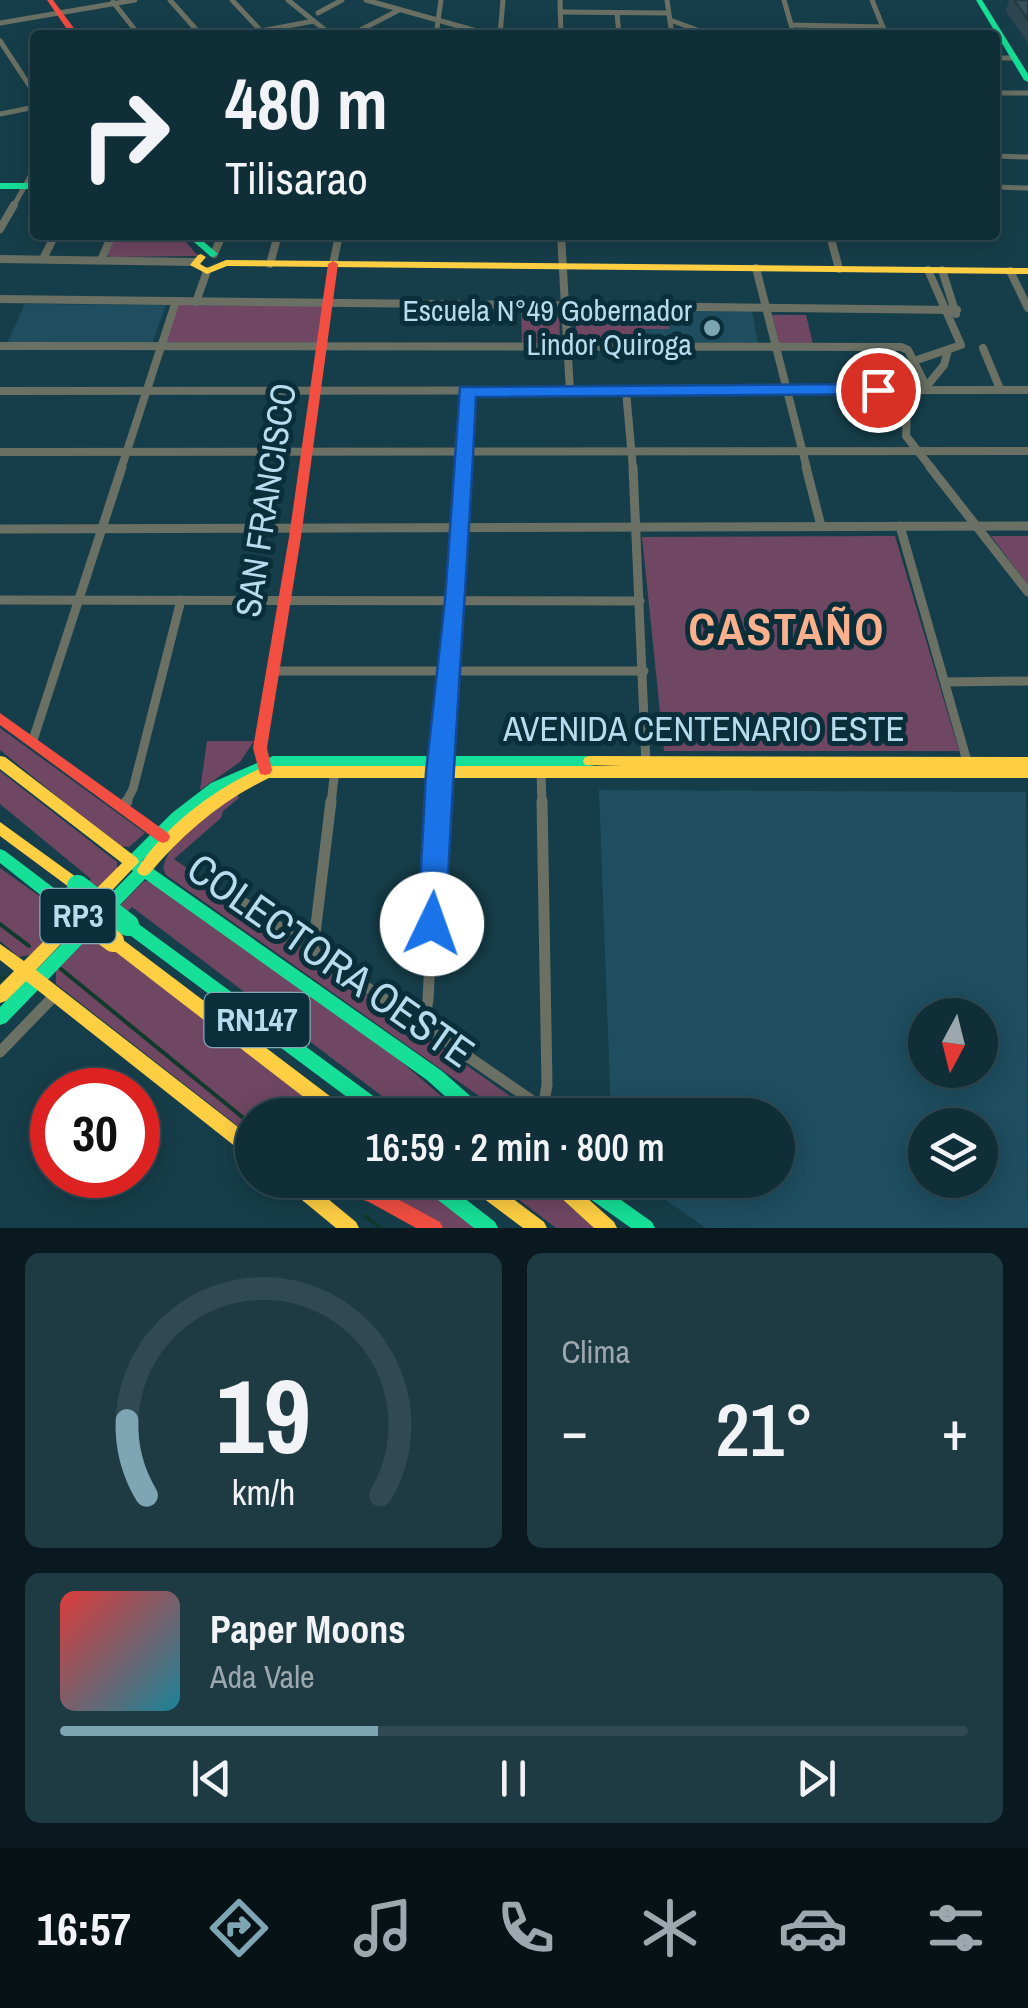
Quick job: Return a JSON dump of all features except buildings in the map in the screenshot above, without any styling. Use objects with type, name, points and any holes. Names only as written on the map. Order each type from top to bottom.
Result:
[{"type":"main road","points":[[979,0],[998,30]]},
{"type":"main road","points":[[52,7],[68,30]]},
{"type":"main road","points":[[1000,34],[1028,80]]},
{"type":"main road","points":[[0,186],[30,186]]},
{"type":"main road","points":[[192,240],[210,260],[270,264],[1019,271]]},
{"type":"main road","name":"SAN FRANCISCO","points":[[264,768],[273,671],[333,264]]},
{"type":"main road","name":"COLECTORA OESTE","points":[[0,718],[163,838]]},
{"type":"main road","name":"COLECTORA OESTE","points":[[0,761],[138,866],[465,1098]]},
{"type":"main road","name":"AVENIDA CENTENARIO ESTE","points":[[264,768],[968,766],[1028,762]]},
{"type":"main road","name":"AVENIDA CENTENARIO ESTE","points":[[968,766],[1028,772]]},
{"type":"main road","name":"AVENIDA CENTENARIO ESTE","points":[[441,767],[541,772],[646,768]]},
{"type":"main road","points":[[163,838],[239,773],[264,768]]},
{"type":"main road","name":"RN147","points":[[0,828],[362,1098]]},
{"type":"main road","name":"RP3","points":[[0,1018],[32,976],[163,838]]},
{"type":"main road","name":"RN147","points":[[0,855],[319,1098]]},
{"type":"main road","points":[[0,951],[235,1135]]},
{"type":"main road","name":"RP3","points":[[0,996],[32,976]]},
{"type":"main road","points":[[433,1075],[460,1098]]},
{"type":"main road","points":[[313,1198],[350,1228]]},
{"type":"main road","points":[[378,1198],[434,1228]]},
{"type":"main road","points":[[449,1198],[488,1228]]},
{"type":"main road","points":[[497,1198],[538,1228]]},
{"type":"main road","points":[[574,1198],[608,1228]]},
{"type":"main road","points":[[603,1198],[646,1228]]},
{"type":"street","points":[[0,24],[52,7],[136,0]]},
{"type":"street","points":[[170,0],[197,30]]},
{"type":"street","points":[[232,0],[261,30],[314,21]]},
{"type":"street","points":[[288,0],[325,30]]},
{"type":"street","points":[[318,13],[342,0]]},
{"type":"street","points":[[366,0],[472,30]]},
{"type":"street","points":[[437,30],[442,0]]},
{"type":"street","points":[[500,30],[503,0]]},
{"type":"street","points":[[560,0],[561,30]]},
{"type":"street","points":[[667,0],[671,30]]},
{"type":"street","points":[[784,0],[793,30]]},
{"type":"street","points":[[872,0],[884,30]]},
{"type":"street","points":[[112,2],[135,30]]},
{"type":"street","points":[[361,30],[399,10]]},
{"type":"street","points":[[560,12],[669,16],[699,30]]},
{"type":"street","points":[[618,13],[619,30]]},
{"type":"street","points":[[298,30],[300,23]]},
{"type":"street","points":[[792,25],[883,26]]},
{"type":"street","points":[[1,44],[30,86]]},
{"type":"street","points":[[1000,58],[1015,58]]},
{"type":"street","points":[[25,78],[30,77]]},
{"type":"street","points":[[1000,93],[1028,94]]},
{"type":"street","points":[[0,114],[30,108]]},
{"type":"street","points":[[1000,156],[1028,156]]},
{"type":"street","points":[[0,229],[30,186]]},
{"type":"street","points":[[1000,187],[1027,189]]},
{"type":"street","points":[[43,259],[52,240]]},
{"type":"street","points":[[101,260],[110,240]]},
{"type":"street","points":[[196,302],[220,240]]},
{"type":"street","points":[[270,264],[277,240]]},
{"type":"street","name":"SAN FRANCISCO","points":[[333,264],[338,240]]},
{"type":"street","points":[[561,240],[570,391]]},
{"type":"street","points":[[831,240],[840,269]]},
{"type":"street","points":[[0,259],[210,260]]},
{"type":"street","points":[[756,268],[821,526]]},
{"type":"street","points":[[914,361],[961,344],[953,321],[943,310],[935,270]]},
{"type":"street","points":[[935,270],[957,310],[953,321]]},
{"type":"street","points":[[1019,271],[1028,308]]},
{"type":"street","points":[[0,300],[957,310]]},
{"type":"street","points":[[33,740],[176,302]]},
{"type":"street","points":[[0,346],[902,347],[908,350],[927,388]]},
{"type":"street","points":[[983,348],[1000,389]]},
{"type":"street","points":[[927,388],[944,366],[948,350]]},
{"type":"street","points":[[626,390],[644,671],[646,768]]},
{"type":"street","points":[[908,390],[904,428],[915,451],[1028,592]]},
{"type":"street","points":[[0,391],[1028,390]]},
{"type":"street","points":[[423,1027],[456,600],[466,391]]},
{"type":"street","points":[[0,452],[1028,451]]},
{"type":"street","points":[[900,526],[968,766]]},
{"type":"street","points":[[0,529],[1028,526]]},
{"type":"street","points":[[0,600],[640,601]]},
{"type":"street","points":[[123,808],[133,789],[181,600]]},
{"type":"street","points":[[273,671],[644,671]]},
{"type":"street","points":[[947,682],[1028,681]]},
{"type":"street","points":[[313,950],[335,767]]},
{"type":"street","points":[[541,772],[547,1098]]},
{"type":"street","points":[[241,901],[529,1098]]},
{"type":"street","points":[[0,1052],[56,994]]},
{"type":"street","points":[[610,1198],[613,1205]]},
{"type":"shaded area","points":[[114,240],[184,240],[198,256],[110,257],[107,254]]},
{"type":"shaded area","points":[[25,304],[166,305],[152,344],[7,343]]},
{"type":"shaded area","points":[[178,305],[325,306],[318,343],[166,342]]},
{"type":"shaded area","points":[[521,309],[559,309],[560,344],[522,344]]},
{"type":"shaded area","points":[[575,310],[667,311],[669,329],[640,329],[641,344],[577,343]]},
{"type":"shaded area","name":"Escuela N°49 Gobernador Lindor Quiroga","points":[[667,311],[752,311],[758,344],[641,344],[639,329],[668,329]]},
{"type":"shaded area","points":[[772,315],[806,315],[813,344],[779,344]]},
{"type":"shaded area","points":[[895,536],[959,751],[664,751],[642,537]]},
{"type":"shaded area","points":[[991,536],[1028,536],[1028,585]]},
{"type":"shaded area","points":[[0,728],[145,833],[129,847],[118,846],[0,750]]},
{"type":"shaded area","points":[[207,741],[254,741],[240,762],[200,790]]},
{"type":"shaded area","points":[[0,771],[117,862],[117,870],[30,955],[19,957],[0,941],[0,868],[59,910],[91,879],[0,804]]},
{"type":"shaded area","points":[[599,790],[1026,792],[1028,1228],[706,1228],[663,1198],[795,1198],[795,1098],[610,1098]]},
{"type":"shaded area","points":[[237,794],[239,798],[223,811],[221,818],[174,859],[513,1098],[482,1098],[166,875],[163,868],[174,844]]},
{"type":"shaded area","points":[[144,881],[153,882],[382,1045],[443,1098],[385,1098],[132,907],[100,939],[309,1098],[235,1098],[235,1124],[56,984],[56,971]]},
{"type":"shaded area","points":[[385,1198],[441,1198],[480,1228],[440,1228]]},
{"type":"shaded area","points":[[517,1198],[561,1198],[595,1228],[556,1228]]},
{"type":"waterway","points":[[0,924],[29,946]]},
{"type":"waterway","points":[[61,969],[235,1111]]},
{"type":"waterway","points":[[0,980],[3,977]]},
{"type":"waterway","points":[[365,1216],[381,1228]]},
{"type":"traffic: fast","points":[[979,0],[997,30]]},
{"type":"traffic: fast","points":[[1000,34],[1028,80]]},
{"type":"traffic: fast","points":[[0,186],[30,186]]},
{"type":"traffic: fast","points":[[197,240],[213,254]]},
{"type":"traffic: fast","points":[[436,1077],[132,862],[177,817],[216,787],[273,761],[590,761]]},
{"type":"traffic: fast","points":[[0,855],[62,903]]},
{"type":"traffic: fast","points":[[0,1018],[144,870]]},
{"type":"traffic: fast","points":[[78,886],[128,925]]},
{"type":"traffic: fast","points":[[128,925],[362,1098]]},
{"type":"traffic: fast","points":[[433,1075],[459,1098]]},
{"type":"traffic: fast","points":[[450,1198],[489,1228]]},
{"type":"traffic: fast","points":[[604,1198],[646,1228]]},
{"type":"traffic: slow","points":[[201,257],[195,265],[207,271],[226,263],[1028,271]]},
{"type":"traffic: slow","points":[[0,761],[132,862]]},
{"type":"traffic: slow","points":[[590,761],[1028,762]]},
{"type":"traffic: slow","points":[[144,870],[200,814],[232,790],[267,772],[1028,772]]},
{"type":"traffic: slow","points":[[0,828],[78,886]]},
{"type":"traffic: slow","points":[[0,996],[132,862]]},
{"type":"traffic: slow","points":[[62,903],[113,941]]},
{"type":"traffic: slow","points":[[113,941],[319,1098]]},
{"type":"traffic: slow","points":[[0,951],[235,1136]]},
{"type":"traffic: slow","points":[[313,1198],[350,1228]]},
{"type":"traffic: slow","points":[[497,1198],[538,1228]]},
{"type":"traffic: slow","points":[[574,1198],[608,1228]]},
{"type":"traffic: jam","points":[[50,0],[71,30]]},
{"type":"traffic: jam","points":[[265,770],[260,748],[295,537],[333,264]]},
{"type":"traffic: jam","points":[[0,718],[163,837]]},
{"type":"traffic: jam","points":[[379,1198],[434,1228]]},
{"type":"place","name":"Escuela N°49 Gobernador Lindor Quiroga","points":[[712,328]]},
{"type":"district","name":"CASTAÑO","points":[[787,629]]},
{"type":"route","points":[[432,924],[439,772],[456,600],[466,391],[878,390]]}]
